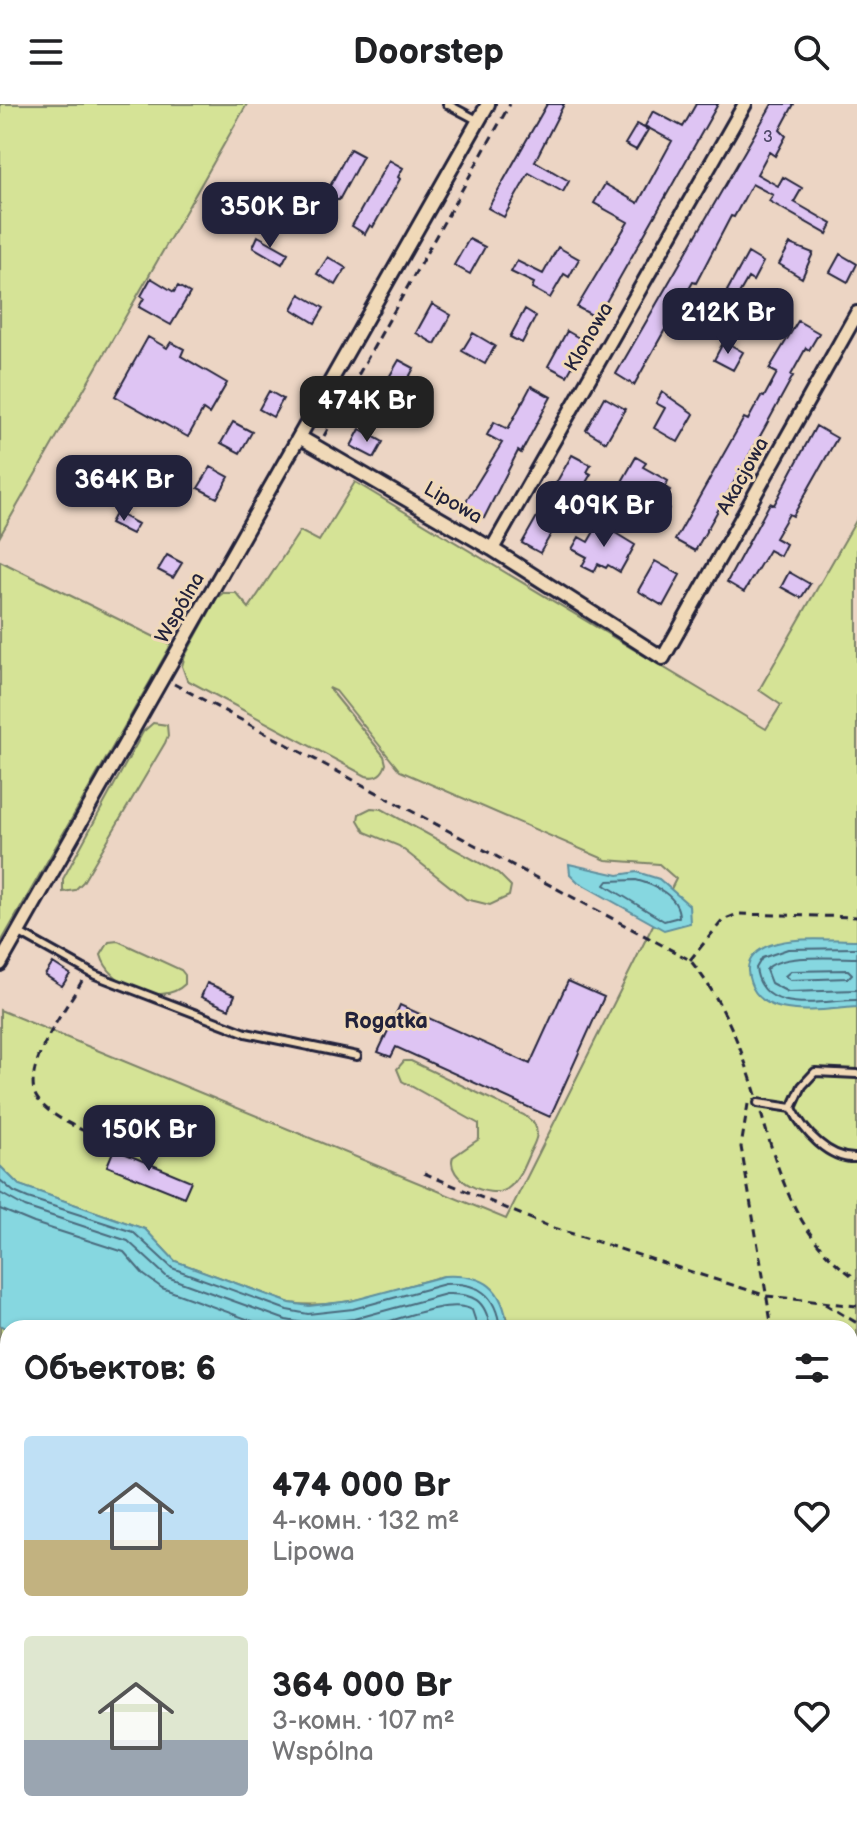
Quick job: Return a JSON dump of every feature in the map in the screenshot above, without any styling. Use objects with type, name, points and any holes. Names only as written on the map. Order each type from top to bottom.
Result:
[{"type":"street","name":"Wspólna","points":[[0,964],[488,104]]},
{"type":"street","name":"Klonowa","points":[[492,549],[745,104]]},
{"type":"street","name":"Akacjowa","points":[[663,658],[857,313]]},
{"type":"street","name":"Lipowa","points":[[301,438],[492,549],[663,658]]},
{"type":"lane","points":[[447,104],[479,121]]},
{"type":"lane","points":[[18,932],[88,971],[246,1033],[357,1056]]},
{"type":"lane","points":[[792,1108],[802,1086],[815,1072],[857,1074]]},
{"type":"lane","points":[[758,1103],[792,1108]]},
{"type":"lane","points":[[792,1108],[801,1125],[829,1151],[857,1158]]},
{"type":"path","points":[[317,447],[510,104]]},
{"type":"path","points":[[164,679],[690,960],[710,984],[727,1020],[794,1209],[818,1246],[857,1279]]},
{"type":"path","points":[[690,960],[723,920],[738,914],[857,917]]},
{"type":"path","points":[[88,971],[40,1053],[32,1081],[37,1097],[53,1113],[105,1141]]},
{"type":"path","points":[[754,1089],[744,1115],[741,1147],[771,1320]]},
{"type":"path","points":[[424,1173],[548,1226],[767,1296],[857,1306]]},
{"type":"path","points":[[821,1302],[852,1320]]},
{"type":"green space","points":[[0,104],[247,104],[0,536]]},
{"type":"green space","points":[[355,482],[766,729],[781,705],[759,690],[857,519],[857,1320],[507,1320],[507,1316],[444,1276],[349,1301],[310,1305],[290,1303],[175,1261],[145,1229],[19,1185],[0,1166],[0,1010],[506,1219],[676,879],[659,864],[606,860],[400,771],[336,691],[329,688],[384,756],[386,764],[379,775],[366,776],[187,680],[182,666],[185,656],[217,598],[223,593],[236,593],[249,608],[300,531],[319,541]]},
{"type":"green space","points":[[0,561],[171,645],[0,944]]},
{"type":"green space","points":[[153,723],[167,725],[165,743],[83,882],[75,890],[63,892],[63,879],[143,732]]},
{"type":"green space","points":[[371,808],[382,809],[498,873],[511,886],[509,896],[490,905],[466,899],[399,846],[365,832],[358,820],[359,814]]},
{"type":"green space","points":[[118,941],[181,970],[185,975],[185,984],[163,994],[137,990],[125,984],[114,976],[101,955],[109,942]]},
{"type":"green space","points":[[404,1061],[411,1061],[524,1115],[534,1123],[537,1131],[535,1141],[511,1186],[499,1192],[480,1190],[456,1173],[452,1165],[453,1157],[479,1139],[479,1124],[402,1081],[397,1069]]},
{"type":"water","points":[[569,864],[618,875],[637,872],[659,879],[689,905],[690,923],[664,930],[578,882],[570,874]]},
{"type":"water","points":[[802,939],[857,940],[857,1007],[790,1010],[762,999],[753,988],[749,962],[766,947]]},
{"type":"water","points":[[0,1166],[19,1185],[145,1229],[175,1261],[290,1303],[309,1306],[351,1301],[444,1276],[458,1276],[490,1286],[502,1302],[506,1320],[0,1320]]},
{"type":"building","points":[[547,104],[564,104],[535,161],[569,181],[563,192],[529,173],[504,217],[488,208]]},
{"type":"building","points":[[696,104],[718,104],[597,318],[577,307],[628,222],[594,203],[605,184],[638,203],[672,141],[645,126],[653,111],[683,127]]},
{"type":"building","points":[[772,104],[794,104],[780,130],[786,136],[775,156],[769,152],[757,174],[778,186],[783,177],[802,188],[794,202],[832,224],[827,234],[769,201],[773,195],[752,184],[734,217],[731,216],[696,283],[693,282],[681,303],[688,307],[681,319],[672,317],[634,385],[616,374]]},
{"type":"building","points":[[637,124],[648,130],[636,150],[625,144]]},
{"type":"building","points":[[350,149],[363,156],[339,200],[334,200],[325,195]]},
{"type":"building","points":[[389,160],[403,168],[398,177],[400,179],[373,227],[370,225],[365,234],[352,226]]},
{"type":"building","points":[[258,236],[288,253],[282,264],[253,247]]},
{"type":"building","points":[[469,239],[485,247],[470,274],[454,265]]},
{"type":"building","points":[[790,244],[813,253],[802,278],[779,264]]},
{"type":"building","points":[[558,247],[579,259],[569,277],[564,274],[550,298],[532,288],[534,283],[511,272],[517,261],[543,274]]},
{"type":"building","points":[[748,253],[763,262],[753,281],[748,278],[737,297],[727,291]]},
{"type":"building","points":[[840,254],[857,264],[848,282],[830,272]]},
{"type":"building","points":[[328,257],[346,268],[336,285],[317,274]]},
{"type":"building","points":[[151,278],[174,292],[178,286],[190,293],[171,325],[139,307]]},
{"type":"building","points":[[300,294],[324,308],[315,323],[292,309]]},
{"type":"building","points":[[432,304],[451,315],[435,344],[416,333]]},
{"type":"building","points":[[525,309],[536,316],[522,343],[510,337]]},
{"type":"building","points":[[798,321],[819,333],[809,350],[806,348],[695,551],[675,540],[744,418],[748,420],[761,396],[764,397],[777,373],[769,369]]},
{"type":"building","points":[[567,331],[586,342],[567,376],[548,366]]},
{"type":"building","points":[[473,333],[495,346],[485,364],[462,351]]},
{"type":"building","points":[[148,337],[167,348],[171,342],[184,349],[181,356],[227,383],[209,414],[203,410],[188,437],[115,396]]},
{"type":"building","points":[[724,341],[743,352],[733,370],[714,360]]},
{"type":"building","points":[[399,360],[414,368],[406,383],[409,385],[389,421],[370,410]]},
{"type":"building","points":[[531,386],[551,397],[521,453],[518,451],[484,518],[463,506],[502,443],[487,435],[494,422],[508,429]]},
{"type":"building","points":[[269,391],[283,399],[273,417],[259,409]]},
{"type":"building","points":[[662,392],[694,414],[678,442],[654,428],[665,408],[656,403]]},
{"type":"building","points":[[604,397],[625,409],[606,442],[586,430]]},
{"type":"building","points":[[233,422],[252,432],[240,453],[221,443]]},
{"type":"building","points":[[816,426],[837,438],[793,516],[789,514],[775,538],[786,544],[780,556],[769,550],[744,592],[727,582],[770,503],[774,505]]},
{"type":"building","points":[[360,429],[383,442],[374,458],[351,446]]},
{"type":"building","points":[[572,455],[591,465],[587,472],[591,474],[584,486],[580,484],[540,553],[522,543]]},
{"type":"building","points":[[636,457],[646,463],[643,467],[668,481],[665,487],[670,490],[662,504],[669,508],[663,517],[628,493],[626,497],[616,492]]},
{"type":"building","points":[[211,467],[229,477],[217,498],[198,488]]},
{"type":"building","points":[[116,512],[138,524],[132,534],[110,523]]},
{"type":"building","points":[[599,523],[635,545],[620,572],[608,565],[606,568],[598,564],[594,572],[582,566],[587,557],[572,549],[579,537],[588,542]]},
{"type":"building","points":[[167,555],[182,563],[173,578],[158,570]]},
{"type":"building","points":[[655,561],[680,575],[663,606],[638,591]]},
{"type":"building","points":[[789,572],[810,584],[801,598],[781,587]]},
{"type":"building","points":[[53,963],[70,974],[62,986],[45,975]]},
{"type":"building","points":[[568,981],[604,997],[550,1117],[396,1047],[391,1057],[378,1052],[400,1005],[530,1064]]},
{"type":"building","points":[[207,983],[235,995],[229,1009],[201,997]]},
{"type":"building","points":[[114,1149],[191,1181],[184,1197],[107,1166]]},
{"type":"district","name":"Rogatka","points":[[386,1021]]}]
